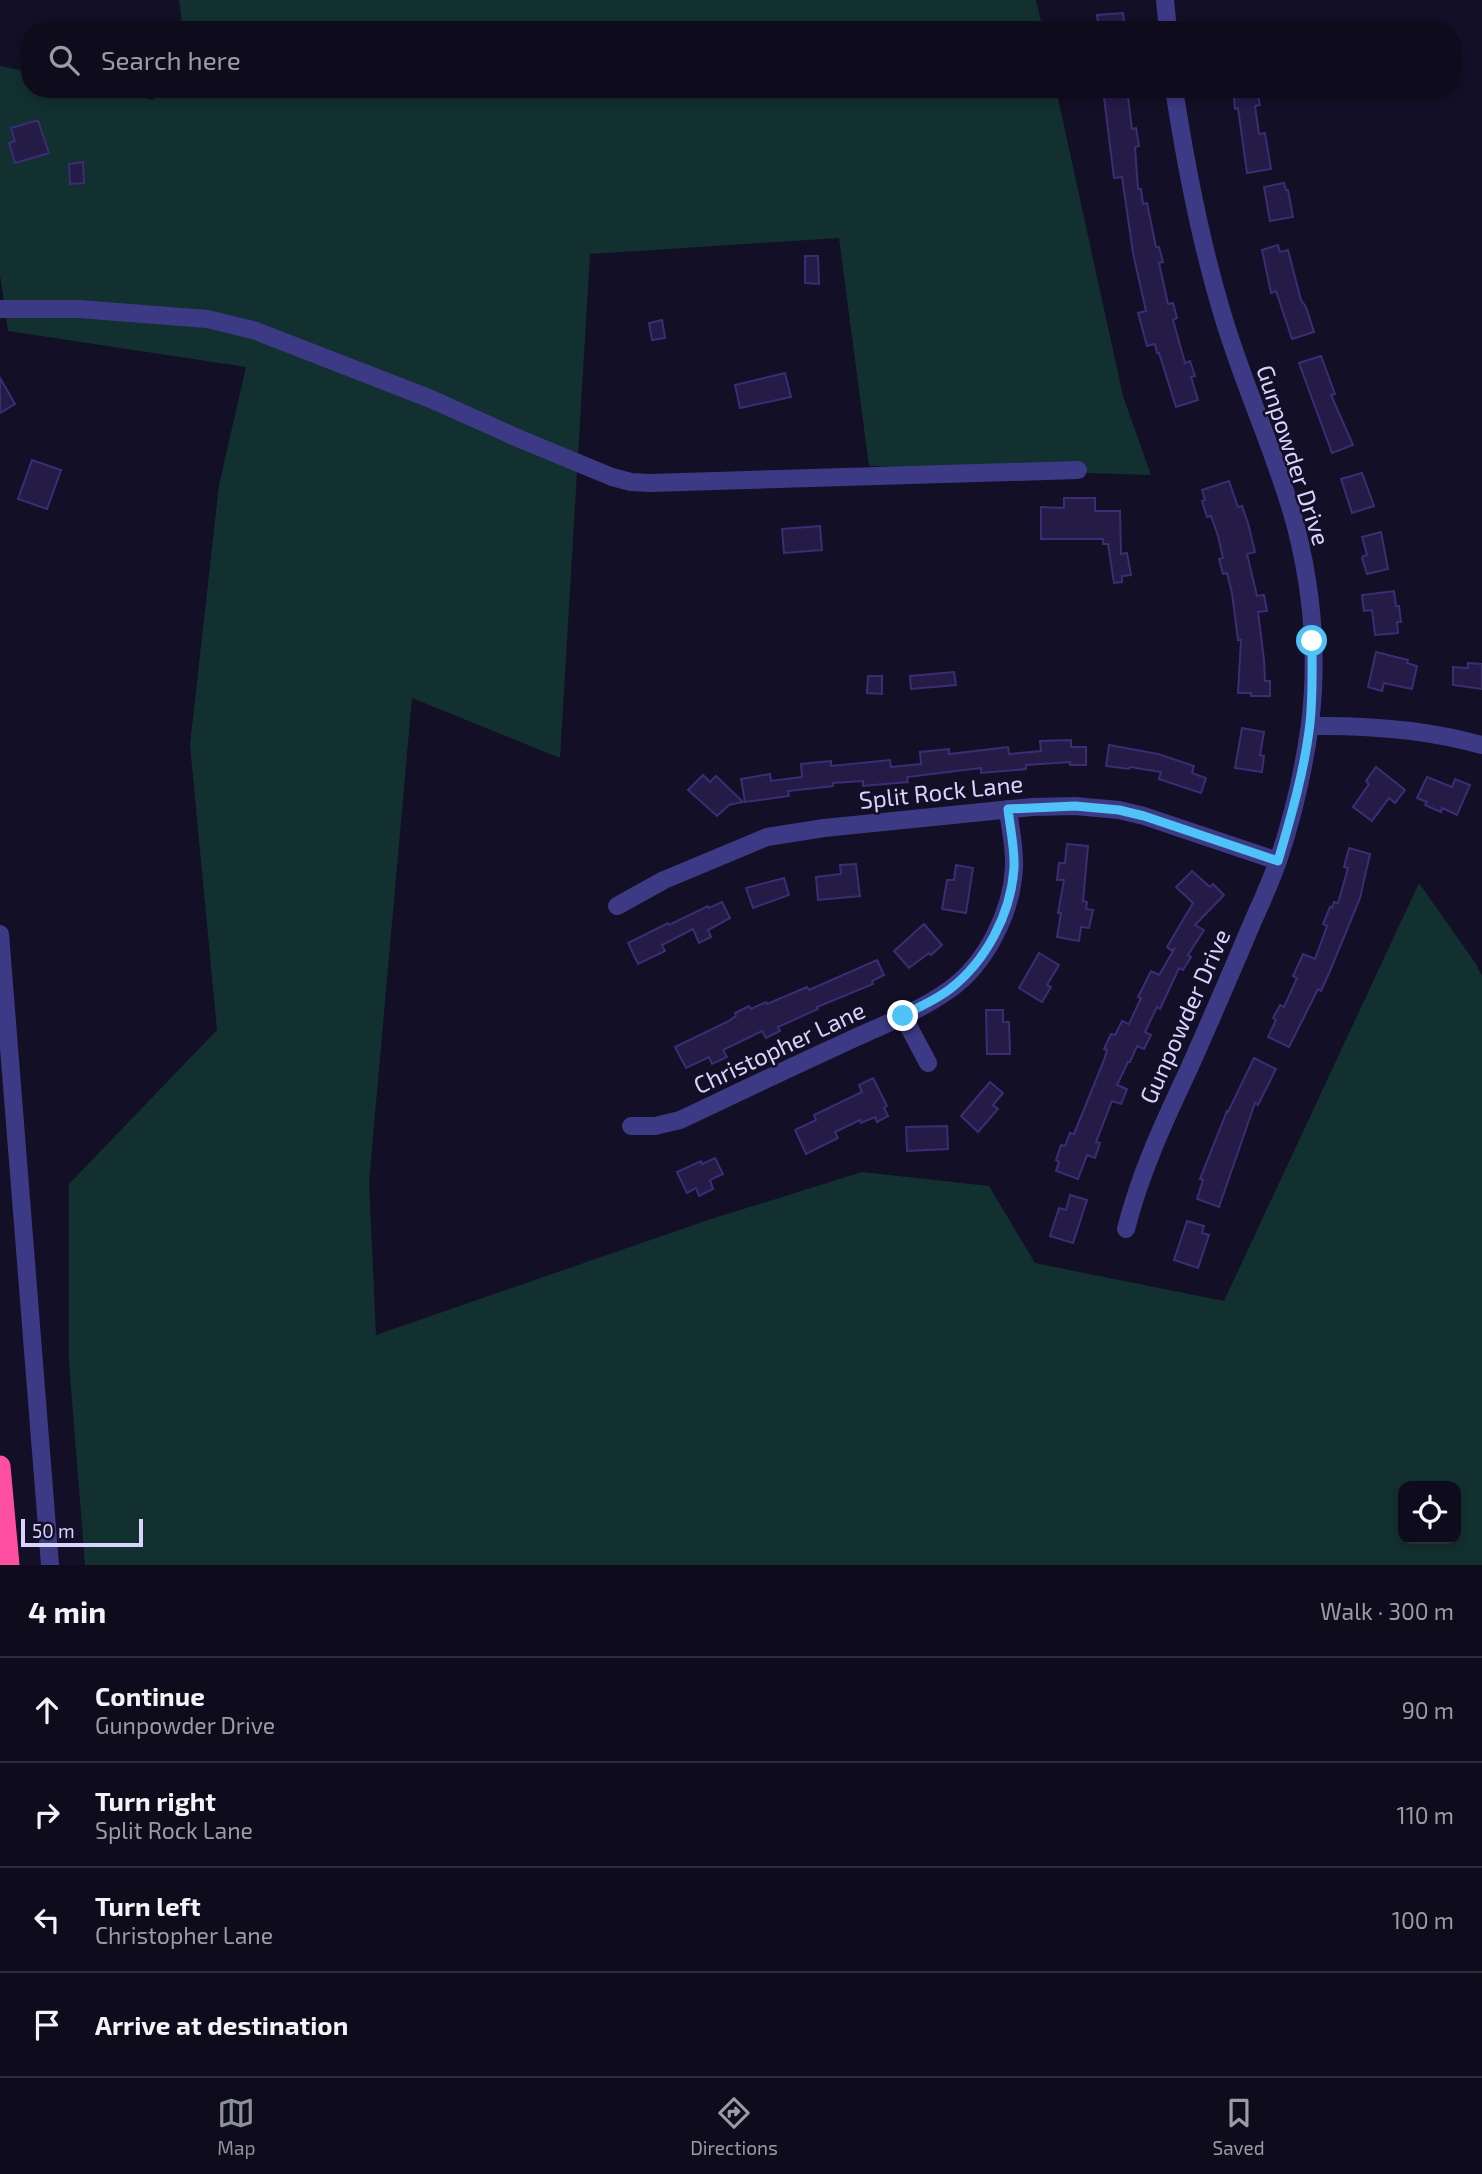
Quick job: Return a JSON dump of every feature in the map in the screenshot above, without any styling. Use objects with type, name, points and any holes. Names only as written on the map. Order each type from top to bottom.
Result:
[{"type":"highway","points":[[0,1466],[9,1565]]},
{"type":"street","points":[[1165,0],[1167,21]]},
{"type":"street","name":"Gunpowder Drive","points":[[1126,1229],[1161,1126],[1219,1000],[1278,861],[1310,726],[1312,696],[1312,641],[1303,558],[1283,486],[1219,305],[1194,196],[1176,98]]},
{"type":"street","points":[[0,309],[79,309],[207,318],[253,330],[431,399],[520,439],[631,482],[1077,470]]},
{"type":"street","points":[[1310,726],[1367,725],[1414,730],[1458,738],[1482,746]]},
{"type":"street","name":"Split Rock Lane","points":[[617,906],[664,880],[767,837],[824,828],[1008,809],[1075,806],[1119,810],[1278,861]]},
{"type":"street","name":"Christopher Lane","points":[[631,1126],[655,1126],[680,1120],[903,1016],[948,991],[968,974],[999,926],[1009,897],[1014,866],[1008,809]]},
{"type":"street","points":[[0,934],[50,1565]]},
{"type":"street","points":[[903,1016],[928,1063]]},
{"type":"green space","points":[[179,0],[1036,0],[1041,21],[182,21]]},
{"type":"green space","points":[[0,66],[21,70],[21,98],[1058,98],[1123,396],[1151,475],[869,466],[839,238],[590,254],[560,758],[412,698],[369,1182],[376,1335],[708,1220],[862,1172],[989,1186],[1035,1263],[1224,1301],[1419,883],[1482,976],[1482,1565],[85,1565],[69,1362],[69,1184],[217,1030],[190,745],[219,485],[246,367],[8,331],[0,275]]},
{"type":"building","points":[[1123,13],[1124,21],[1098,21],[1097,15]]},
{"type":"building","points":[[1104,98],[1128,98],[1132,129],[1136,128],[1139,146],[1135,147],[1138,189],[1141,189],[1143,204],[1147,203],[1156,247],[1159,247],[1163,262],[1159,263],[1168,304],[1173,303],[1177,318],[1173,320],[1185,363],[1190,361],[1195,376],[1191,377],[1198,400],[1176,407],[1155,344],[1147,346],[1138,313],[1146,311],[1133,253],[1122,177],[1114,178]]},
{"type":"building","points":[[1234,98],[1259,98],[1260,105],[1255,106],[1259,134],[1265,133],[1271,169],[1247,173],[1238,108],[1235,109]]},
{"type":"building","points":[[38,121],[49,153],[15,163],[9,143],[15,141],[11,128]]},
{"type":"building","points":[[83,162],[84,183],[70,184],[69,164]]},
{"type":"building","points":[[1284,183],[1293,217],[1270,221],[1264,187]]},
{"type":"building","points":[[1278,245],[1280,252],[1288,250],[1301,300],[1314,332],[1292,339],[1276,291],[1271,293],[1262,250]]},
{"type":"building","points":[[805,256],[818,256],[819,284],[805,283]]},
{"type":"building","points":[[662,320],[665,338],[652,340],[649,323]]},
{"type":"building","points":[[1321,356],[1335,394],[1331,395],[1353,445],[1332,453],[1299,363]]},
{"type":"building","points":[[785,373],[791,397],[740,408],[735,385]]},
{"type":"building","points":[[0,378],[15,404],[0,413]]},
{"type":"building","points":[[32,460],[61,470],[47,509],[18,499]]},
{"type":"building","points":[[1362,473],[1374,506],[1352,513],[1341,479]]},
{"type":"building","points":[[1229,481],[1238,507],[1242,506],[1248,523],[1255,552],[1247,554],[1257,596],[1264,595],[1267,611],[1258,612],[1265,681],[1270,681],[1270,696],[1238,693],[1241,640],[1238,640],[1227,573],[1223,574],[1219,559],[1223,558],[1218,536],[1211,516],[1207,517],[1202,501],[1205,500],[1202,490]]},
{"type":"building","points":[[1064,498],[1095,498],[1095,511],[1120,511],[1121,554],[1127,553],[1131,575],[1122,576],[1122,582],[1114,583],[1108,544],[1103,544],[1103,539],[1041,539],[1041,507],[1064,508]]},
{"type":"building","points":[[820,526],[822,550],[784,553],[782,529]]},
{"type":"building","points":[[1381,532],[1388,569],[1367,574],[1362,558],[1367,555],[1362,537]]},
{"type":"building","points":[[1394,591],[1401,622],[1397,622],[1398,633],[1375,635],[1372,610],[1364,611],[1362,595]]},
{"type":"building","points":[[1376,652],[1408,660],[1407,663],[1417,666],[1412,689],[1384,683],[1382,691],[1368,687]]},
{"type":"building","points":[[1468,663],[1482,664],[1482,689],[1453,685],[1453,667],[1468,668]]},
{"type":"building","points":[[954,672],[956,685],[911,689],[910,676]]},
{"type":"building","points":[[868,676],[882,676],[882,694],[867,693]]},
{"type":"building","points":[[1242,728],[1264,732],[1260,755],[1264,756],[1262,772],[1235,768]]},
{"type":"building","points":[[1071,740],[1071,747],[1086,747],[1086,765],[1070,765],[1070,762],[1026,765],[1026,769],[981,773],[981,768],[907,777],[908,782],[863,786],[863,781],[833,783],[833,786],[788,791],[789,796],[745,802],[741,779],[770,774],[771,781],[802,777],[801,764],[831,761],[831,766],[890,760],[891,767],[921,764],[920,752],[949,749],[949,754],[1008,747],[1009,754],[1041,751],[1040,741]]},
{"type":"building","points":[[1109,745],[1158,754],[1194,766],[1192,773],[1206,778],[1201,793],[1159,779],[1161,772],[1106,766]]},
{"type":"building","points":[[1376,767],[1405,790],[1395,803],[1389,798],[1372,821],[1353,807],[1369,784],[1366,781]]},
{"type":"building","points":[[703,775],[710,782],[716,776],[743,802],[729,805],[717,816],[688,790]]},
{"type":"building","points":[[1427,777],[1452,787],[1455,779],[1470,785],[1457,815],[1442,808],[1441,812],[1417,798]]},
{"type":"building","points":[[1067,844],[1088,846],[1083,901],[1087,902],[1086,909],[1093,910],[1089,928],[1081,927],[1079,941],[1057,937],[1064,880],[1057,880],[1059,863],[1065,863]]},
{"type":"building","points":[[1349,848],[1370,854],[1360,898],[1321,991],[1318,989],[1289,1047],[1268,1037],[1276,1020],[1273,1018],[1280,1005],[1284,1007],[1297,978],[1293,976],[1303,954],[1315,959],[1327,926],[1323,924],[1330,907],[1332,908],[1334,902],[1338,903],[1348,868],[1344,867]]},
{"type":"building","points":[[856,864],[860,896],[818,900],[816,877],[841,874],[840,865]]},
{"type":"building","points":[[956,865],[973,868],[966,913],[942,909],[947,880],[954,880]]},
{"type":"building","points":[[1192,871],[1210,887],[1213,884],[1224,895],[1195,925],[1204,930],[1188,955],[1191,957],[1183,970],[1179,968],[1160,1009],[1157,1007],[1145,1032],[1151,1035],[1144,1049],[1137,1046],[1117,1085],[1127,1089],[1121,1104],[1112,1101],[1096,1142],[1100,1143],[1095,1158],[1087,1155],[1078,1179],[1056,1171],[1061,1145],[1065,1146],[1070,1133],[1074,1134],[1104,1060],[1107,1050],[1104,1049],[1111,1034],[1115,1035],[1122,1021],[1129,1024],[1151,971],[1159,975],[1175,948],[1172,951],[1167,947],[1193,903],[1176,887]]},
{"type":"building","points":[[784,878],[789,895],[753,908],[746,888]]},
{"type":"building","points":[[722,902],[730,918],[708,930],[711,937],[699,943],[693,929],[662,945],[665,951],[638,964],[628,943],[668,923],[669,925]]},
{"type":"building","points":[[924,924],[942,945],[909,968],[894,951]]},
{"type":"building","points":[[1039,953],[1059,965],[1047,985],[1051,987],[1042,1002],[1019,988]]},
{"type":"building","points":[[877,960],[884,975],[872,981],[873,984],[817,1007],[818,1009],[778,1027],[780,1031],[766,1038],[762,1031],[723,1050],[727,1057],[712,1064],[709,1057],[686,1068],[675,1047],[727,1022],[736,1016],[735,1013],[749,1006],[751,1009],[766,1002],[767,1004],[807,987],[809,990]]},
{"type":"building","points":[[986,1010],[1003,1010],[1003,1022],[1009,1022],[1010,1054],[987,1054]]},
{"type":"building","points":[[1254,1058],[1276,1069],[1258,1105],[1255,1103],[1219,1207],[1197,1199],[1203,1180],[1200,1179],[1227,1111]]},
{"type":"building","points":[[873,1078],[887,1106],[884,1108],[888,1116],[877,1122],[875,1117],[861,1123],[860,1120],[835,1132],[838,1138],[806,1154],[795,1130],[816,1120],[814,1115],[862,1092],[859,1085]]},
{"type":"building","points":[[990,1082],[1003,1093],[993,1105],[998,1109],[978,1132],[961,1116]]},
{"type":"building","points":[[947,1126],[948,1149],[907,1151],[906,1127]]},
{"type":"building","points":[[715,1158],[723,1174],[710,1180],[713,1189],[699,1196],[696,1188],[687,1193],[677,1172]]},
{"type":"building","points":[[1070,1195],[1087,1200],[1073,1243],[1050,1236],[1059,1208],[1066,1210]]},
{"type":"building","points":[[1187,1221],[1204,1226],[1202,1233],[1209,1235],[1198,1268],[1174,1260]]},
{"type":"route","points":[[903,1016],[948,991],[968,974],[999,926],[1009,897],[1014,866],[1008,809],[1075,806],[1119,810],[1195,832],[1278,861],[1310,726],[1312,641]]}]
